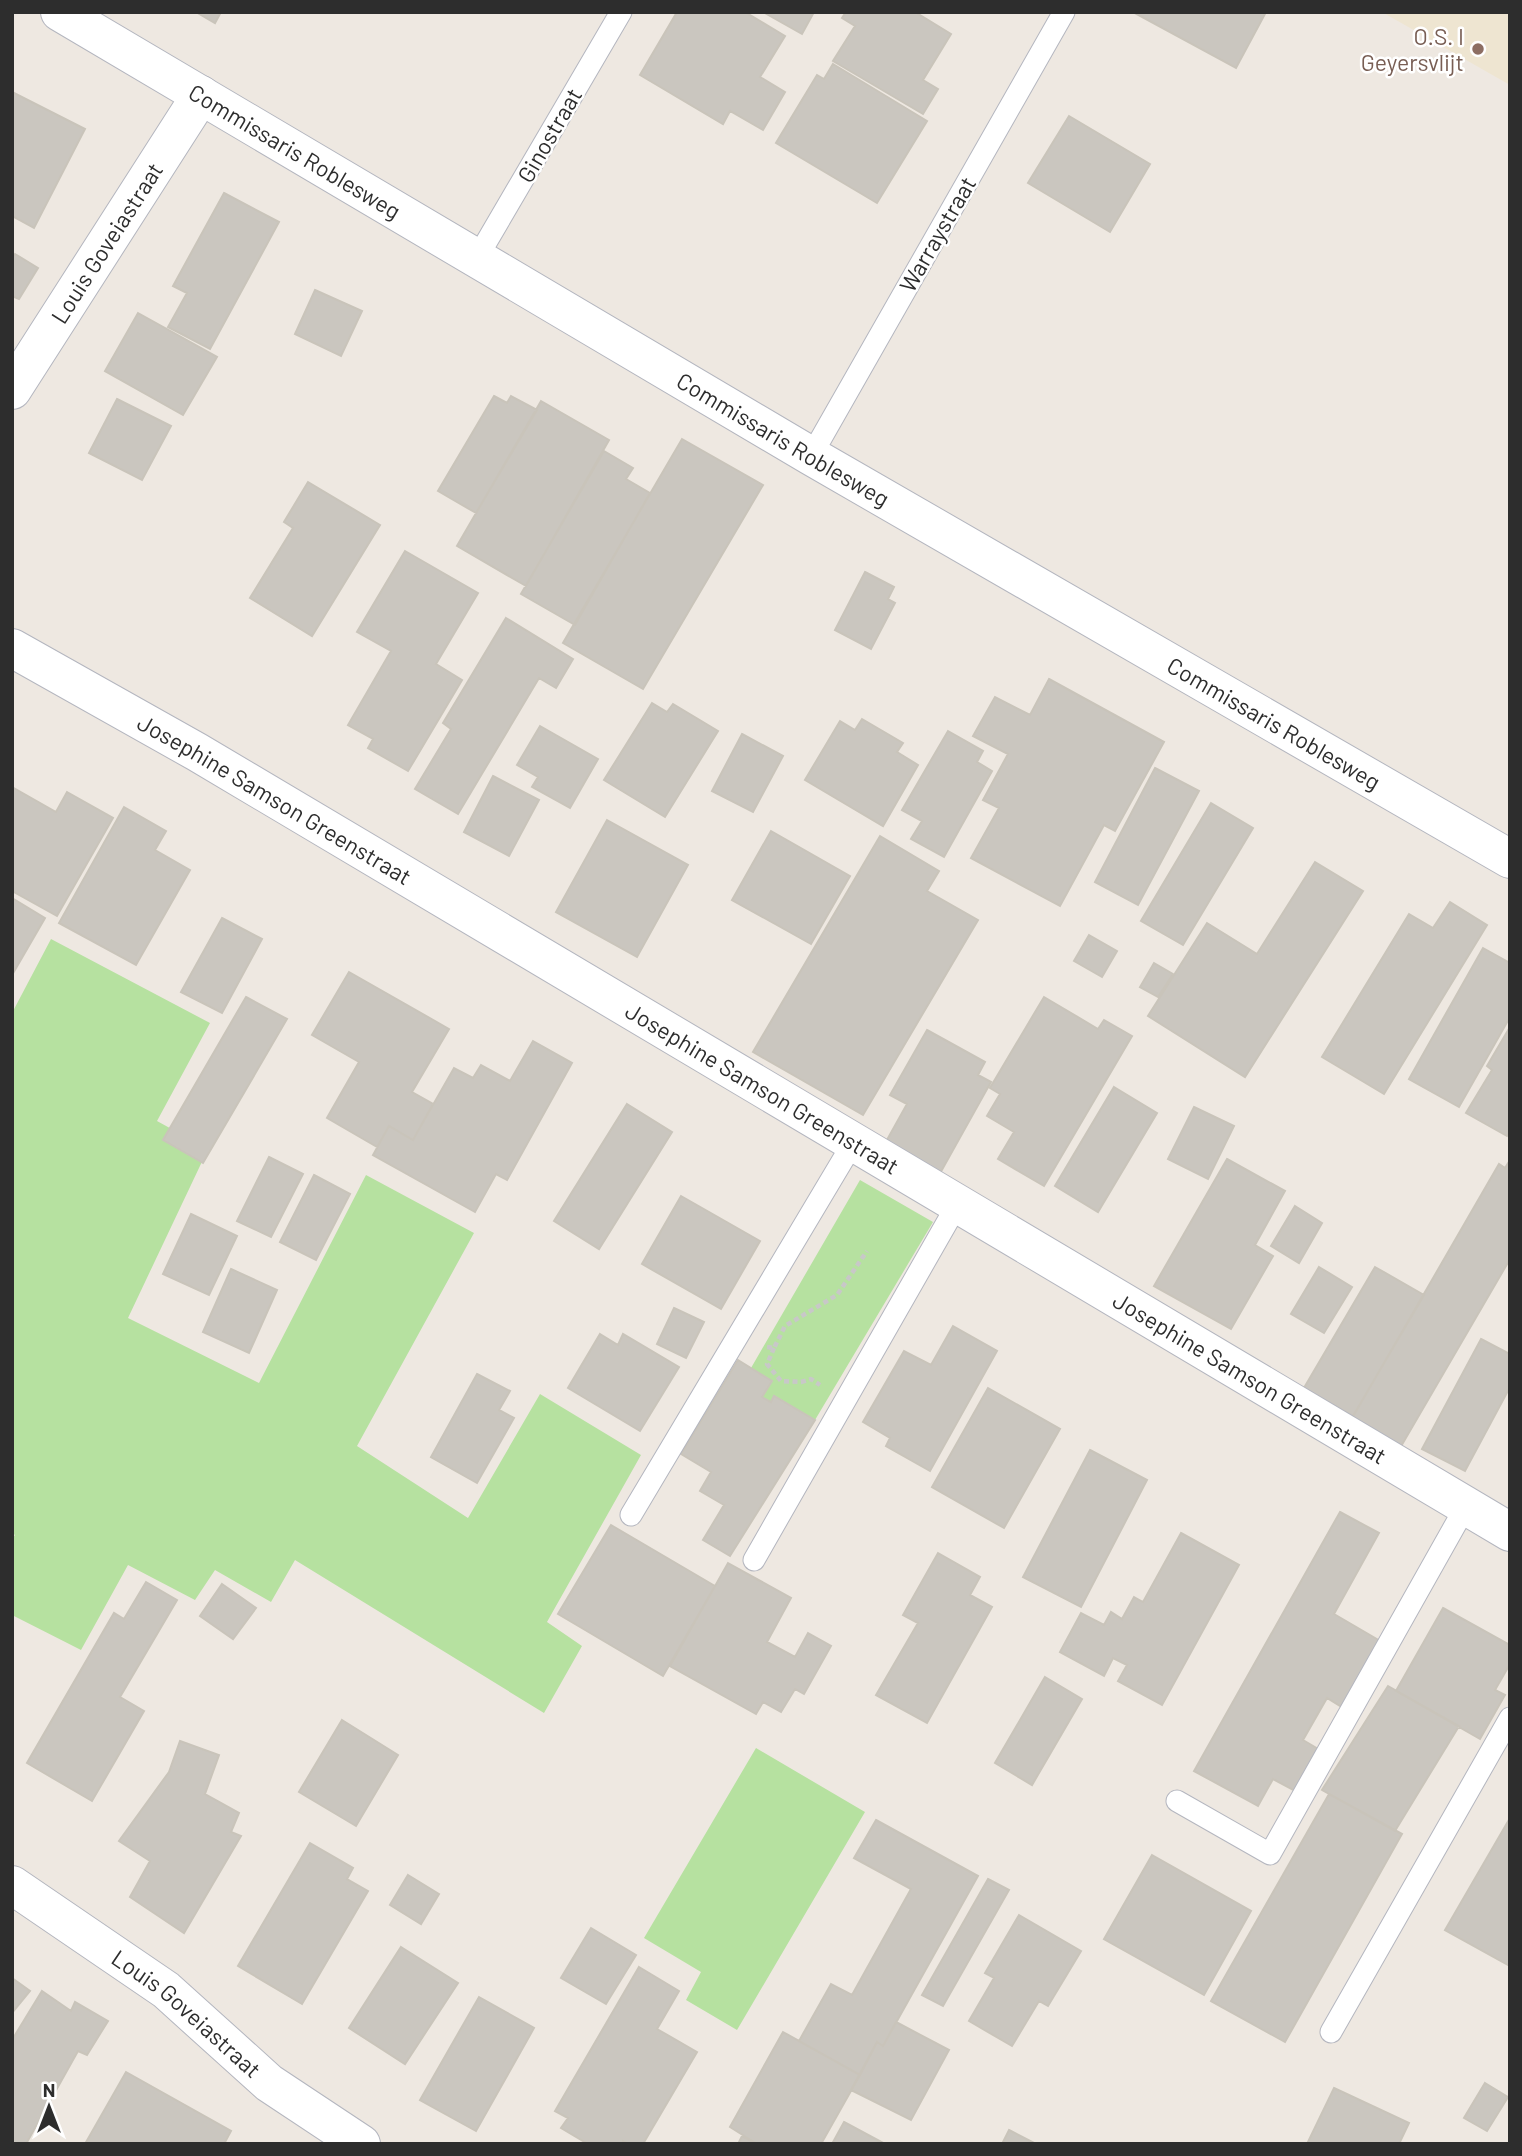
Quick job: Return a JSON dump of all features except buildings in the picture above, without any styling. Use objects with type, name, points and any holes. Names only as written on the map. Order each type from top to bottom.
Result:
[{"type":"street","name":"Commissaris Roblesweg","points":[[60,12],[811,456],[1510,859]]},
{"type":"street","name":"Louis Goveiastraat","points":[[12,390],[201,95]]},
{"type":"street","name":"Josephine Samson Greenstraat","points":[[12,648],[197,752],[1510,1532]]},
{"type":"street","name":"Louis Goveiastraat","points":[[12,1885],[166,1990],[269,2083],[360,2144]]},
{"type":"lane","name":"Ginostraat","points":[[477,258],[621,12]]},
{"type":"lane","name":"Warraystraat","points":[[811,456],[1064,12]]},
{"type":"lane","points":[[631,1514],[853,1143]]},
{"type":"lane","points":[[754,1560],[957,1205]]},
{"type":"lane","points":[[1177,1801],[1270,1854],[1466,1506]]},
{"type":"lane","points":[[1331,2032],[1510,1718]]},
{"type":"path","points":[[821,1385],[811,1379],[801,1382],[781,1381],[767,1364],[785,1326],[837,1295],[867,1251]]},
{"type":"path","points":[[735,1340],[774,1348]]},
{"type":"shaded area","name":"O.S. I Geyersvlijt","points":[[1382,12],[1510,12],[1510,85]]},
{"type":"green space","points":[[51,939],[210,1023],[157,1121],[208,1149],[128,1318],[259,1383],[366,1175],[474,1233],[357,1446],[468,1518],[540,1394],[641,1455],[547,1622],[582,1646],[544,1713],[295,1560],[271,1602],[215,1570],[195,1600],[128,1565],[81,1650],[12,1615],[12,1539],[15,1535],[12,1533],[12,1013]]},
{"type":"green space","points":[[860,1180],[933,1222],[815,1420],[775,1396],[771,1402],[762,1397],[751,1368]]},
{"type":"green space","points":[[756,1748],[865,1812],[737,2030],[686,2000],[701,1972],[644,1938]]},
{"type":"place","name":"O.S. I Geyersvlijt","points":[[1478,49]]}]
